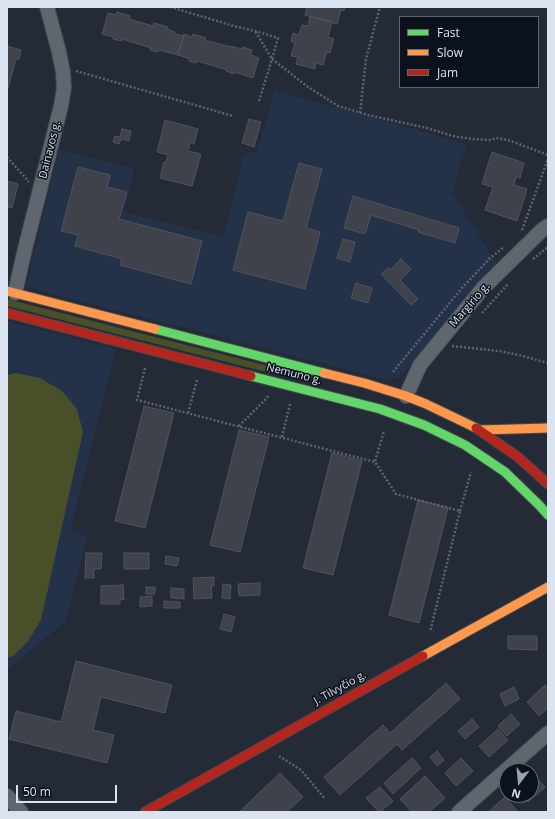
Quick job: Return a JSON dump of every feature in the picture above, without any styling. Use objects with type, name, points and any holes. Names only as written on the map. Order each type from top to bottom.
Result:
[{"type":"main road","name":"Nemuno g.","points":[[11,292],[364,383],[406,396],[480,430],[518,457],[548,484]]},
{"type":"main road","name":"Nemuno g.","points":[[7,313],[380,409],[424,425],[465,445],[505,472],[548,515]]},
{"type":"main road","points":[[480,430],[548,428]]},
{"type":"main road","name":"J. Tilvyčio g.","points":[[145,812],[548,587]]},
{"type":"street","name":"Dainavos g.","points":[[11,292],[39,195],[62,106],[64,88],[63,72],[47,7]]},
{"type":"street","name":"Margirio g.","points":[[406,396],[420,365],[483,288],[542,230],[548,226]]},
{"type":"street","points":[[458,812],[548,733]]},
{"type":"street","points":[[7,796],[21,812]]},
{"type":"path","points":[[170,7],[278,38],[260,101]]},
{"type":"path","points":[[360,112],[366,59],[380,7]]},
{"type":"path","points":[[255,32],[272,59],[308,87],[338,106],[453,136],[472,139],[491,140],[496,138],[508,140],[548,155]]},
{"type":"path","points":[[71,69],[233,116]]},
{"type":"path","points":[[7,157],[39,195]]},
{"type":"path","points":[[521,233],[548,159]]},
{"type":"path","points":[[532,260],[548,247]]},
{"type":"path","points":[[480,315],[508,284]]},
{"type":"path","points":[[440,340],[454,347],[499,351],[548,363]]},
{"type":"path","points":[[450,352],[458,341]]},
{"type":"path","points":[[145,368],[137,400],[375,462],[396,494],[460,511]]},
{"type":"path","points":[[188,413],[197,380]]},
{"type":"path","points":[[238,426],[267,398]]},
{"type":"path","points":[[282,437],[290,404]]},
{"type":"path","points":[[375,462],[384,431]]},
{"type":"path","points":[[430,636],[460,511],[471,472]]},
{"type":"path","points":[[278,756],[302,770],[325,799]]},
{"type":"shaded area","points":[[274,90],[467,144],[452,193],[497,263],[485,275],[404,373],[397,378],[387,380],[26,287],[59,149],[134,169],[124,212],[223,237],[244,155],[258,150]]},
{"type":"shaded area","points":[[7,321],[116,349],[70,530],[87,536],[65,622],[7,670]]},
{"type":"green space","points":[[7,299],[272,367],[270,373],[7,306]]},
{"type":"green space","points":[[16,373],[40,378],[62,391],[77,409],[83,432],[41,620],[28,641],[13,656],[7,658],[7,375]]},
{"type":"building","points":[[307,7],[345,7],[344,11],[341,10],[337,24],[305,15]]},
{"type":"building","points":[[117,12],[130,16],[129,19],[153,26],[154,23],[168,27],[167,29],[175,32],[175,34],[184,36],[178,55],[159,50],[158,52],[150,50],[151,48],[122,39],[121,41],[113,39],[113,37],[102,34],[108,13],[117,15]]},
{"type":"building","points":[[310,16],[332,22],[328,37],[334,39],[330,53],[327,52],[323,65],[316,63],[315,69],[296,64],[298,57],[291,56],[295,43],[291,41],[293,33],[299,35],[302,25],[308,26]]},
{"type":"building","points":[[184,34],[192,37],[193,34],[206,38],[205,40],[230,47],[242,49],[243,47],[252,50],[251,55],[259,58],[253,78],[235,72],[234,74],[226,71],[227,70],[197,61],[196,63],[189,61],[190,59],[178,55]]},
{"type":"building","points":[[7,46],[21,50],[19,59],[16,59],[8,89],[7,89]]},
{"type":"building","points":[[249,119],[261,122],[254,147],[242,143]]},
{"type":"building","points":[[165,120],[198,129],[194,144],[190,143],[188,151],[201,154],[192,186],[160,178],[164,162],[166,162],[168,155],[157,152]]},
{"type":"building","points":[[122,129],[131,131],[129,141],[121,139],[119,144],[113,142],[115,136],[120,137]]},
{"type":"building","points":[[492,152],[524,163],[520,178],[516,177],[514,185],[527,189],[517,221],[485,210],[493,187],[482,184]]},
{"type":"building","points":[[299,163],[322,169],[306,228],[320,232],[305,289],[233,270],[248,212],[283,221]]},
{"type":"building","points":[[78,167],[110,175],[107,187],[127,192],[119,219],[202,241],[191,284],[120,265],[122,259],[75,246],[78,235],[61,231]]},
{"type":"building","points":[[7,181],[18,184],[12,208],[7,207]]},
{"type":"building","points":[[353,196],[459,228],[455,243],[418,232],[419,230],[371,215],[365,234],[344,228]]},
{"type":"building","points":[[343,239],[355,242],[350,262],[337,258]]},
{"type":"building","points":[[401,259],[411,269],[400,280],[418,299],[411,305],[381,274],[388,268],[390,270]]},
{"type":"building","points":[[356,283],[372,288],[368,303],[351,298]]},
{"type":"building","points":[[144,406],[174,413],[145,528],[115,521]]},
{"type":"building","points":[[239,430],[269,437],[240,552],[210,545]]},
{"type":"building","points":[[332,453],[362,461],[333,575],[303,568]]},
{"type":"building","points":[[418,500],[448,508],[419,623],[389,615]]},
{"type":"building","points":[[86,553],[102,553],[101,569],[94,569],[94,578],[85,578]]},
{"type":"building","points":[[124,553],[149,553],[149,569],[124,569]]},
{"type":"building","points":[[166,556],[179,558],[177,566],[165,564]]},
{"type":"building","points":[[214,577],[214,586],[211,586],[212,598],[194,599],[193,578]]},
{"type":"building","points":[[260,583],[260,595],[239,596],[238,584]]},
{"type":"building","points":[[223,584],[231,585],[230,599],[222,598]]},
{"type":"building","points":[[123,585],[124,600],[120,599],[120,604],[101,604],[101,586]]},
{"type":"building","points":[[146,587],[155,587],[155,594],[146,594]]},
{"type":"building","points":[[171,588],[184,589],[184,599],[171,598]]},
{"type":"building","points":[[152,596],[152,606],[140,607],[140,597]]},
{"type":"building","points":[[164,601],[180,602],[180,608],[164,608]]},
{"type":"building","points":[[224,614],[235,617],[231,632],[220,629]]},
{"type":"building","points":[[508,636],[537,636],[537,650],[508,649]]},
{"type":"building","points":[[76,661],[172,685],[165,713],[101,697],[93,730],[114,735],[107,763],[9,739],[16,711],[61,722]]},
{"type":"building","points":[[446,683],[460,699],[402,750],[397,744],[340,795],[324,777],[383,725],[390,733]]},
{"type":"building","points":[[545,685],[548,689],[548,708],[539,716],[527,702]]},
{"type":"building","points":[[514,687],[519,699],[505,706],[500,694]]},
{"type":"building","points":[[511,714],[520,724],[507,736],[498,726]]},
{"type":"building","points":[[472,719],[479,727],[465,739],[458,731]]},
{"type":"building","points":[[498,729],[508,740],[489,757],[479,746]]},
{"type":"building","points":[[437,751],[444,760],[437,766],[430,757]]},
{"type":"building","points":[[412,758],[421,768],[393,794],[384,783]]},
{"type":"building","points":[[461,758],[473,771],[456,786],[445,773]]},
{"type":"building","points":[[280,773],[303,797],[287,812],[239,812]]},
{"type":"building","points":[[425,776],[445,798],[429,812],[412,812],[400,799]]},
{"type":"building","points":[[539,781],[545,787],[539,792]]},
{"type":"building","points":[[380,787],[393,801],[379,812],[366,798]]},
{"type":"building","points":[[499,802],[510,803],[518,812],[488,812]]},
{"type":"traffic: fast","points":[[155,329],[324,373]]},
{"type":"traffic: fast","points":[[251,376],[380,409],[424,425],[465,445],[505,472],[548,515]]},
{"type":"traffic: slow","points":[[7,291],[155,329]]},
{"type":"traffic: slow","points":[[324,373],[406,396],[476,428]]},
{"type":"traffic: slow","points":[[480,430],[548,428]]},
{"type":"traffic: slow","points":[[423,656],[548,587]]},
{"type":"traffic: jam","points":[[7,313],[251,376]]},
{"type":"traffic: jam","points":[[476,428],[518,457],[548,484]]},
{"type":"traffic: jam","points":[[145,812],[423,656]]}]
